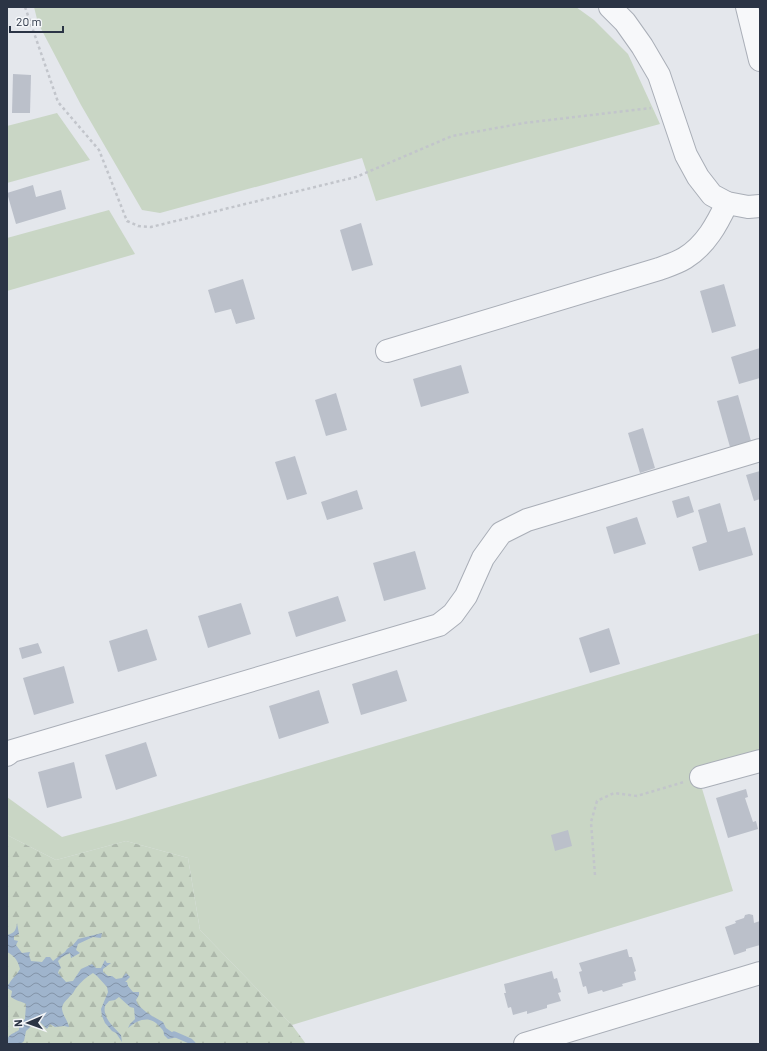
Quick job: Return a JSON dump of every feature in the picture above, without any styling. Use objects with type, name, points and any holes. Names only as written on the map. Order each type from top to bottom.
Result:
[{"type":"street","points":[[610,7],[625,22],[642,46],[658,76],[686,155],[698,177],[712,195],[728,204],[748,207],[760,206]]},
{"type":"street","points":[[747,7],[760,60]]},
{"type":"street","points":[[387,351],[659,269],[685,258],[702,245],[715,228],[728,204]]},
{"type":"street","points":[[7,755],[12,751],[439,625],[453,614],[466,596],[483,558],[501,532],[527,520],[760,450]]},
{"type":"street","points":[[701,777],[760,761]]},
{"type":"street","points":[[525,1044],[760,973]]},
{"type":"path","points":[[25,7],[58,102],[99,150],[127,220],[138,226],[151,227],[356,177],[452,136],[524,123],[669,106]]},
{"type":"path","points":[[595,875],[591,822],[597,801],[614,793],[637,796],[701,777]]},
{"type":"green space","points":[[34,7],[576,7],[594,20],[628,54],[660,124],[376,201],[362,158],[160,213],[142,210],[81,105],[38,23]]},
{"type":"green space","points":[[57,113],[90,160],[7,183],[7,126]]},
{"type":"green space","points":[[109,210],[135,254],[7,291],[7,238]]},
{"type":"green space","points":[[760,633],[760,752],[697,772],[733,891],[292,1025],[200,930],[188,858],[126,841],[56,860],[7,835],[7,797],[62,837],[118,822]]},
{"type":"green space","points":[[7,835],[56,860],[126,841],[188,858],[200,930],[292,1025],[306,1044],[7,1044]]},
{"type":"water","points":[[17,923],[19,934],[14,936],[14,940],[18,941],[16,945],[22,953],[30,952],[29,955],[31,961],[42,962],[46,957],[50,957],[53,961],[73,945],[78,939],[102,933],[101,938],[93,937],[78,944],[76,950],[80,953],[71,958],[70,953],[62,957],[58,961],[61,968],[58,973],[66,982],[73,981],[81,969],[92,964],[96,968],[101,968],[105,960],[107,963],[111,963],[103,969],[103,972],[116,979],[122,978],[126,973],[130,977],[125,982],[127,982],[128,986],[133,992],[139,992],[136,1000],[138,1005],[146,1012],[163,1022],[166,1028],[179,1037],[168,1039],[164,1035],[163,1030],[156,1023],[148,1020],[136,1022],[128,1028],[135,1019],[134,1008],[130,1007],[119,997],[115,1000],[109,1001],[105,1006],[105,1015],[121,1035],[122,1042],[116,1033],[112,1031],[105,1023],[102,1016],[101,1009],[108,992],[107,987],[93,973],[76,988],[63,1005],[62,1009],[69,1027],[55,1027],[50,1024],[47,1029],[40,1022],[36,1022],[26,1031],[24,1041],[21,1044],[7,1044],[9,1036],[19,1030],[19,1025],[25,1019],[26,1004],[11,997],[12,991],[7,988],[7,985],[20,969],[16,959],[7,952],[7,935],[15,931]]},
{"type":"building","points":[[13,74],[31,75],[30,113],[12,113]]},
{"type":"building","points":[[33,185],[36,197],[61,190],[66,209],[16,224],[7,193]]},
{"type":"building","points":[[361,223],[373,265],[352,271],[340,230]]},
{"type":"building","points":[[243,279],[255,319],[236,324],[231,309],[215,313],[208,290]]},
{"type":"building","points":[[724,284],[736,326],[712,333],[700,291]]},
{"type":"building","points":[[760,348],[760,378],[739,384],[731,357]]},
{"type":"building","points":[[461,365],[469,393],[421,407],[413,379]]},
{"type":"building","points":[[336,393],[347,430],[326,436],[315,400]]},
{"type":"building","points":[[738,395],[751,441],[730,447],[717,401]]},
{"type":"building","points":[[643,428],[655,468],[640,473],[628,433]]},
{"type":"building","points":[[295,456],[307,494],[287,500],[275,462]]},
{"type":"building","points":[[760,471],[760,499],[754,501],[746,475]]},
{"type":"building","points":[[357,490],[363,509],[327,520],[321,502]]},
{"type":"building","points":[[689,496],[694,512],[677,518],[672,501]]},
{"type":"building","points":[[720,503],[728,532],[745,527],[753,555],[699,571],[692,547],[707,542],[698,510]]},
{"type":"building","points":[[637,517],[646,544],[614,554],[606,527]]},
{"type":"building","points":[[415,551],[426,589],[384,601],[373,563]]},
{"type":"building","points":[[338,596],[346,621],[296,637],[288,612]]},
{"type":"building","points":[[241,603],[251,634],[208,648],[198,616]]},
{"type":"building","points":[[609,628],[620,664],[590,673],[579,638]]},
{"type":"building","points":[[147,629],[157,660],[118,672],[109,641]]},
{"type":"building","points":[[38,643],[42,653],[22,659],[19,648]]},
{"type":"building","points":[[64,666],[74,703],[34,715],[23,678]]},
{"type":"building","points":[[397,670],[407,701],[361,715],[352,684]]},
{"type":"building","points":[[319,690],[329,723],[279,739],[269,706]]},
{"type":"building","points":[[146,742],[157,776],[116,790],[105,755]]},
{"type":"building","points":[[74,762],[82,798],[47,808],[38,772]]},
{"type":"building","points":[[746,789],[748,797],[745,798],[753,822],[756,821],[758,829],[728,838],[716,798]]},
{"type":"building","points":[[568,830],[572,846],[555,851],[551,835]]},
{"type":"building","points":[[745,915],[753,915],[754,923],[760,921],[760,945],[746,949],[746,951],[734,955],[725,927],[736,923],[735,921],[744,918]]},
{"type":"building","points":[[627,949],[629,957],[632,957],[636,971],[634,972],[636,980],[603,992],[602,990],[588,994],[586,986],[583,987],[579,972],[582,971],[579,963]]},
{"type":"building","points":[[552,971],[554,979],[557,978],[561,992],[558,993],[561,1001],[547,1005],[547,1008],[527,1014],[527,1011],[513,1015],[511,1007],[508,1008],[504,993],[506,993],[504,984]]},
{"type":"waterway","points":[[174,1034],[190,1041],[193,1044]]}]
